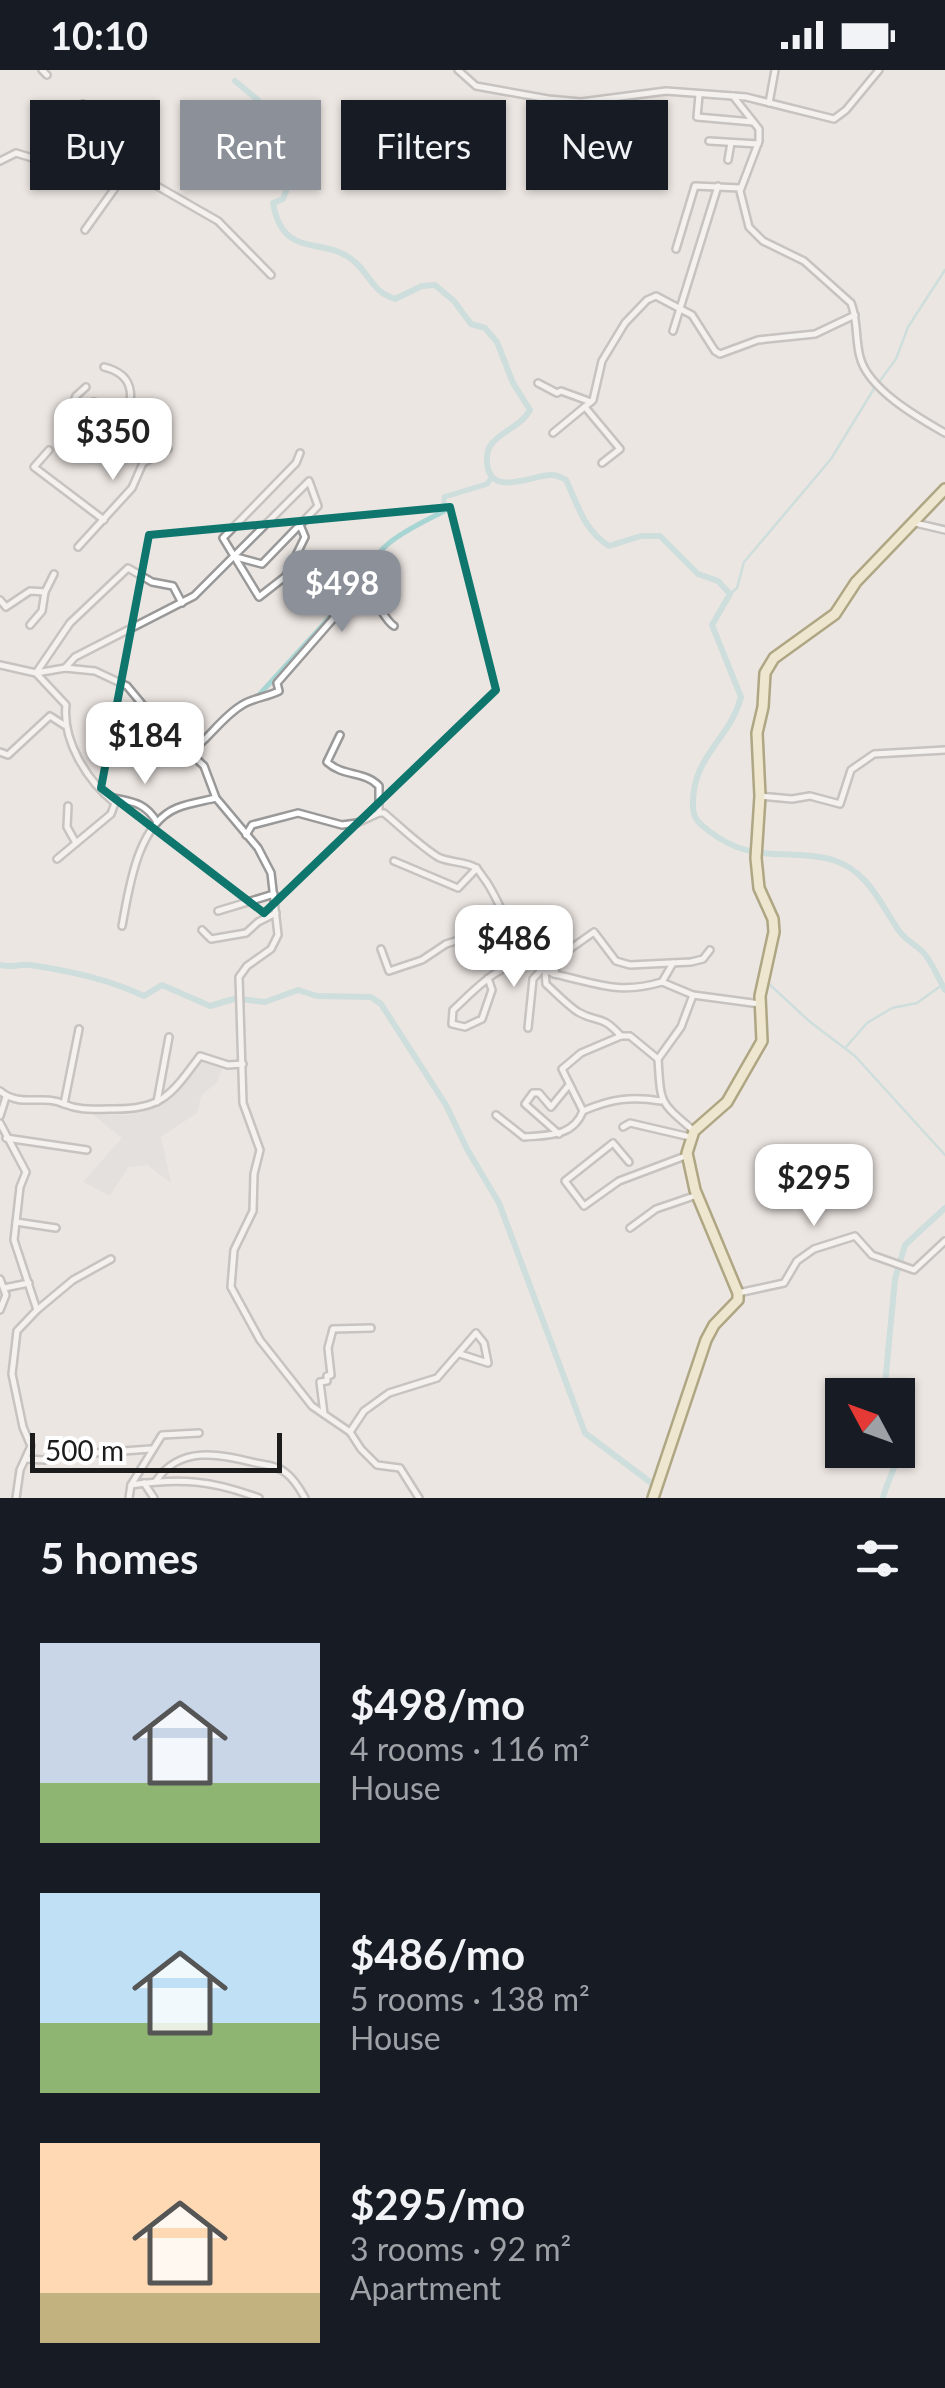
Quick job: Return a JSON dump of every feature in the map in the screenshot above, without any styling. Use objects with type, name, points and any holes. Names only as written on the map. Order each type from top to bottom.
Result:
[{"type":"street","points":[[458,70],[476,86],[548,99],[581,102],[666,90],[733,96],[834,119],[879,70]]},
{"type":"street","points":[[770,103],[775,70]]},
{"type":"street","points":[[699,94],[697,117],[756,122]]},
{"type":"street","points":[[733,96],[756,122],[760,134],[740,188],[746,220],[758,238],[804,261],[852,303],[866,374],[915,416],[945,433]]},
{"type":"street","points":[[709,142],[758,144]]},
{"type":"street","points":[[728,160],[731,143]]},
{"type":"street","points":[[0,161],[16,153],[30,157]]},
{"type":"street","points":[[676,249],[695,186],[740,188]]},
{"type":"street","points":[[673,331],[718,186]]},
{"type":"street","points":[[160,188],[218,221],[271,275]]},
{"type":"street","points":[[85,230],[114,190]]},
{"type":"street","points":[[553,433],[588,404],[602,362],[648,300],[660,296],[692,315],[720,354],[758,340],[815,334],[854,315]]},
{"type":"street","points":[[104,367],[117,370],[129,382],[133,397],[123,432],[144,464]]},
{"type":"street","points":[[538,383],[588,404],[620,450],[602,463]]},
{"type":"street","points":[[86,387],[76,396],[71,409],[89,415],[94,402],[128,412]]},
{"type":"street","points":[[78,547],[132,488],[144,464],[168,449]]},
{"type":"street","points":[[49,450],[34,467],[104,520]]},
{"type":"street","points":[[300,454],[296,463],[223,538],[262,598],[286,576],[298,554],[304,537],[300,525]]},
{"type":"street","points":[[65,668],[75,657],[182,603],[236,557],[309,482],[318,506],[300,525],[262,564],[236,557]]},
{"type":"street","points":[[653,1498],[706,1340],[714,1325],[736,1305],[738,1293],[697,1195],[688,1155],[692,1134],[728,1102],[759,1050],[763,1025],[760,1004],[774,932],[773,918],[759,888],[756,858],[760,796],[758,733],[768,666],[835,614],[856,582],[945,489]]},
{"type":"street","points":[[912,523],[945,530]]},
{"type":"street","points":[[36,672],[70,623],[128,568],[152,582],[173,586],[182,603]]},
{"type":"street","points":[[30,625],[42,611],[44,592],[54,574]]},
{"type":"street","points":[[0,600],[6,607],[30,591],[44,592]]},
{"type":"street","points":[[0,665],[36,672],[65,668],[95,671],[128,686],[151,722],[150,752],[159,762],[169,762],[191,754],[226,716],[246,702],[279,691],[278,683],[353,596],[367,592],[394,626]]},
{"type":"street","points":[[36,672],[66,705],[64,726]]},
{"type":"street","points":[[0,752],[8,755],[50,716],[64,726],[90,780],[115,803],[111,814],[57,859]]},
{"type":"street","points":[[340,735],[327,762],[343,774],[372,778],[379,786],[379,812]]},
{"type":"street","points":[[760,796],[792,800],[810,796],[840,804],[851,770],[874,754],[945,750]]},
{"type":"street","points":[[191,754],[204,766],[216,798],[258,848],[271,872],[278,935],[271,948],[239,977],[243,1103],[260,1150],[252,1211],[234,1250],[231,1287],[260,1340],[312,1406],[350,1432],[377,1465],[400,1468],[419,1498]]},
{"type":"street","points":[[105,795],[135,801],[149,809],[157,822]]},
{"type":"street","points":[[122,926],[137,864],[157,822],[175,808],[216,798]]},
{"type":"street","points":[[68,806],[67,827],[76,843]]},
{"type":"street","points":[[379,812],[420,845],[431,848],[436,856],[477,868],[501,904],[517,944],[544,969],[612,990],[640,989],[662,982],[693,995],[760,1004]]},
{"type":"street","points":[[246,835],[252,826],[298,814],[342,825],[357,824],[379,812]]},
{"type":"street","points":[[394,860],[458,888],[477,868]]},
{"type":"street","points":[[218,911],[274,894]]},
{"type":"street","points":[[202,930],[211,939],[234,938],[276,913]]},
{"type":"street","points":[[381,949],[390,971],[422,960],[446,944],[475,935],[488,923],[507,924]]},
{"type":"street","points":[[554,974],[560,956],[594,932],[616,961],[630,965],[704,959],[710,950]]},
{"type":"street","points":[[488,978],[492,990],[482,1019],[465,1027],[452,1024],[453,1010],[488,978],[499,968],[530,957]]},
{"type":"street","points":[[662,982],[673,963]]},
{"type":"street","points":[[528,1028],[533,979],[544,969]]},
{"type":"street","points":[[544,969],[546,984],[573,1008],[586,1016],[606,1019],[621,1036]]},
{"type":"street","points":[[692,1134],[662,1101],[658,1059],[681,1027],[693,995]]},
{"type":"street","points":[[64,1104],[79,1029]]},
{"type":"street","points":[[496,1115],[524,1136],[564,1133],[579,1120],[582,1111],[562,1069],[565,1064],[621,1036],[630,1036],[658,1059]]},
{"type":"street","points":[[157,1102],[169,1037]]},
{"type":"street","points":[[37,1310],[14,1240],[26,1172],[4,1141],[0,1120],[3,1094],[33,1102],[53,1098],[90,1111],[126,1111],[157,1102],[174,1090],[200,1056],[218,1063],[243,1064]]},
{"type":"street","points":[[558,1134],[525,1104],[533,1093],[538,1093],[551,1107],[570,1084]]},
{"type":"street","points":[[582,1111],[609,1100],[634,1096],[662,1101]]},
{"type":"street","points":[[623,1127],[630,1123],[692,1134]]},
{"type":"street","points":[[639,1136],[643,1127]]},
{"type":"street","points":[[4,1141],[87,1150]]},
{"type":"street","points":[[629,1162],[613,1144],[565,1181],[584,1206],[619,1181],[688,1155]]},
{"type":"street","points":[[630,1228],[656,1209],[697,1195]]},
{"type":"street","points":[[16,1222],[56,1228]]},
{"type":"street","points":[[738,1293],[784,1283],[807,1253],[854,1236],[868,1252],[914,1270],[945,1242]]},
{"type":"street","points":[[16,1498],[30,1440],[22,1427],[12,1374],[17,1331],[73,1280],[111,1259]]},
{"type":"street","points":[[0,1279],[6,1296],[0,1310]]},
{"type":"street","points":[[4,1288],[29,1283]]},
{"type":"street","points":[[324,1414],[320,1382],[326,1381],[332,1372],[328,1348],[333,1329],[371,1328]]},
{"type":"street","points":[[350,1432],[360,1415],[389,1392],[438,1378],[476,1333],[484,1344],[488,1363],[460,1354]]},
{"type":"street","points":[[128,1498],[131,1485],[162,1435],[199,1433]]},
{"type":"street","points":[[26,1459],[151,1449]]},
{"type":"street","points":[[156,1482],[168,1465],[190,1456],[210,1454],[287,1473],[305,1498]]},
{"type":"street","points":[[131,1485],[217,1482],[258,1498]]},
{"type":"street","points":[[144,1483],[154,1498]]},
{"type":"street","points":[[406,1498],[415,1490]]},
{"type":"highlighted area","points":[[450,507],[496,690],[264,913],[101,788],[149,535]]},
{"type":"shaded area","points":[[203,1060],[223,1067],[217,1082],[201,1096],[197,1113],[161,1137],[171,1183],[147,1165],[128,1167],[110,1196],[83,1182],[122,1138],[92,1114],[130,1115],[175,1095]]},
{"type":"waterway","points":[[235,81],[258,100],[264,115],[293,137],[291,148],[296,166],[283,199],[273,203],[286,233],[344,255],[377,288],[395,299],[422,286],[435,285],[454,301],[471,324],[485,328],[497,342],[513,383],[530,410],[489,448],[489,473],[503,482],[551,475],[566,480],[587,525],[609,546],[641,536],[660,536],[698,574],[718,581],[730,594],[712,625],[741,697],[729,725],[698,774],[693,807],[698,821],[725,842],[741,848],[816,856],[845,865],[872,889],[901,934],[926,955],[945,990]]},
{"type":"waterway","points":[[879,382],[945,270]]},
{"type":"waterway","points":[[730,594],[737,588],[744,562],[831,459],[875,387]]},
{"type":"waterway","points":[[259,695],[353,592],[363,591],[372,583],[371,570],[383,548],[444,511],[444,497],[487,484],[492,477]]},
{"type":"waterway","points":[[0,965],[30,965],[74,973],[144,996],[162,985],[210,1006],[237,998]]},
{"type":"waterway","points":[[768,983],[855,1056],[945,1155]]},
{"type":"waterway","points":[[846,1047],[867,1023],[892,1008],[917,1003],[942,985]]},
{"type":"waterway","points":[[240,999],[265,1002],[298,990],[317,996],[371,997],[381,1004],[446,1105],[499,1203],[585,1433],[654,1485]]},
{"type":"waterway","points":[[886,1378],[895,1279],[905,1245],[945,1208]]},
{"type":"waterway","points":[[883,1498],[894,1468]]}]
